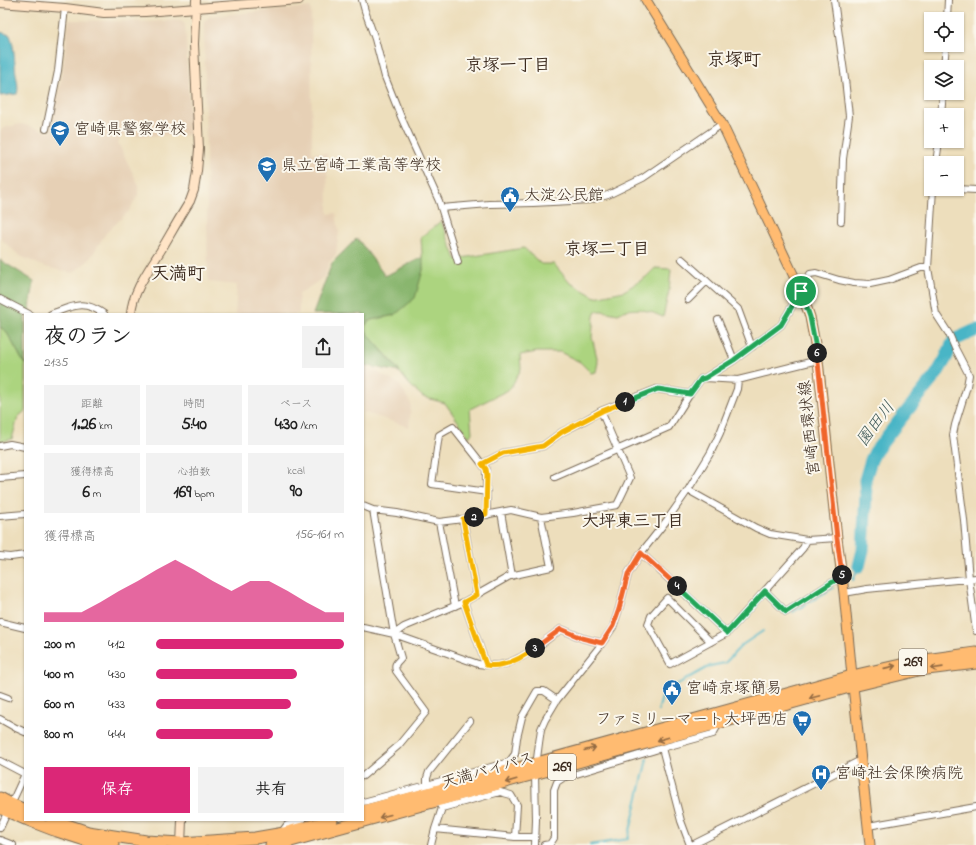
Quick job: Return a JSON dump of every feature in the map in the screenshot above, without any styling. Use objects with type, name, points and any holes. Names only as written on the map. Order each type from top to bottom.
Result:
[{"type":"highway","name":"269","points":[[852,681],[918,661],[976,653]]},
{"type":"highway","name":"269","points":[[852,681],[919,670],[976,663]]},
{"type":"highway","name":"天満バイパス","points":[[364,811],[719,723],[852,681]]},
{"type":"highway","name":"天満バイパス","points":[[271,845],[440,805],[536,769],[852,681]]},
{"type":"highway","points":[[0,798],[6,808],[24,818]]},
{"type":"highway","points":[[6,808],[24,810]]},
{"type":"highway","points":[[31,821],[88,843],[113,845]]},
{"type":"highway","points":[[55,821],[88,832],[146,841],[181,844],[255,838],[284,833],[328,821]]},
{"type":"main road","name":"宮崎西環状線","points":[[646,0],[722,124],[801,291],[810,317],[818,360],[870,845]]},
{"type":"street","points":[[0,3],[104,12],[145,12],[196,4],[299,0]]},
{"type":"street","points":[[362,0],[375,39],[385,77],[401,117],[439,200],[458,262]]},
{"type":"street","points":[[834,0],[849,116],[843,159],[840,221]]},
{"type":"street","points":[[947,12],[948,0]]},
{"type":"street","points":[[131,313],[135,295],[190,201],[194,190],[199,149],[194,44],[196,4]]},
{"type":"street","points":[[46,129],[58,71],[65,8]]},
{"type":"street","points":[[441,208],[489,204],[590,200],[608,195],[643,178],[722,124]]},
{"type":"street","points":[[964,189],[976,190]]},
{"type":"street","points":[[933,196],[928,268],[936,314],[949,334],[969,375],[953,435],[973,579],[976,632]]},
{"type":"street","points":[[682,259],[738,309],[752,346]]},
{"type":"street","points":[[555,477],[669,427],[701,379],[734,360],[781,325],[810,274],[816,273],[839,280],[870,284],[890,280],[921,268],[928,268]]},
{"type":"street","points":[[688,300],[707,281]]},
{"type":"street","points":[[0,299],[27,313]]},
{"type":"street","points":[[54,313],[72,306],[86,305],[96,308],[103,313]]},
{"type":"street","points":[[718,320],[734,360]]},
{"type":"street","points":[[705,378],[738,380],[818,360]]},
{"type":"street","points":[[535,845],[536,769],[541,729],[557,700],[602,643],[613,626],[628,574],[641,553],[688,490],[711,452],[737,389],[738,380]]},
{"type":"street","points":[[482,464],[503,453],[543,446],[562,432],[602,411],[658,389],[690,394]]},
{"type":"street","points":[[364,506],[373,510],[397,513],[438,522],[512,510],[541,516],[573,513],[617,505],[630,478],[602,411]]},
{"type":"street","points":[[486,514],[487,492],[486,469],[453,427],[439,435],[432,484],[487,492]]},
{"type":"street","points":[[0,446],[10,444],[24,446]]},
{"type":"street","points":[[0,478],[24,476]]},
{"type":"street","points":[[688,490],[756,528],[770,534],[807,540],[837,538]]},
{"type":"street","points":[[364,775],[398,746],[426,712],[396,671],[396,663],[401,658],[394,634],[373,510]]},
{"type":"street","points":[[501,512],[512,576]]},
{"type":"street","points":[[0,516],[24,514]]},
{"type":"street","points":[[394,634],[404,627],[464,602],[512,576],[551,567],[541,516]]},
{"type":"street","points":[[463,519],[477,595]]},
{"type":"street","points":[[438,522],[455,606]]},
{"type":"street","points":[[711,642],[667,598],[651,616],[648,624],[670,664],[711,642],[727,633],[803,548],[807,540]]},
{"type":"street","points":[[641,553],[727,633]]},
{"type":"street","points":[[0,556],[11,557],[24,555]]},
{"type":"street","points":[[765,591],[786,612],[842,576]]},
{"type":"street","points":[[844,593],[868,589],[973,579]]},
{"type":"street","points":[[464,602],[486,665]]},
{"type":"street","points":[[0,622],[24,626]]},
{"type":"street","points":[[364,627],[394,634],[478,664],[486,665],[501,664],[515,660],[529,653],[561,629],[582,638],[602,643]]},
{"type":"street","points":[[364,802],[427,786],[509,762],[515,754],[522,717],[537,691],[544,691],[557,700]]},
{"type":"street","points":[[0,696],[8,698]]},
{"type":"street","points":[[0,719],[24,731]]},
{"type":"street","points":[[427,786],[429,772],[470,721]]},
{"type":"street","points":[[544,845],[550,844],[554,838],[554,790],[557,782],[563,778],[712,734],[719,723]]},
{"type":"street","points":[[662,748],[681,820],[691,845],[861,760]]},
{"type":"street","points":[[0,761],[24,773]]},
{"type":"street","points":[[0,828],[6,808],[24,776]]},
{"type":"street","points":[[432,845],[440,805],[500,792],[511,795],[516,805],[515,837]]},
{"type":"street","points":[[868,826],[976,807]]},
{"type":"street","points":[[181,844],[182,821]]},
{"type":"street","points":[[284,833],[284,829],[287,825],[299,821]]},
{"type":"street","points":[[435,829],[515,837],[535,837]]},
{"type":"street","points":[[0,840],[12,845]]},
{"type":"shaded area","name":"県立宮崎工業高等学校","points":[[311,7],[312,153],[327,153],[328,214],[336,213],[339,231],[336,254],[329,263],[324,277],[299,294],[299,313],[235,313],[237,285],[208,282],[204,21],[211,16]]},
{"type":"shaded area","name":"宮崎県警察学校","points":[[69,20],[149,22],[181,20],[185,25],[191,135],[121,136],[118,143],[138,184],[138,195],[129,211],[106,233],[89,260],[73,273],[45,267],[20,256],[0,237],[0,132],[3,128],[21,124],[50,132],[61,80]]},
{"type":"shaded area","points":[[364,367],[375,371],[399,384],[411,404],[409,427],[364,412]]},
{"type":"green space","points":[[441,221],[456,259],[524,248],[541,264],[554,264],[569,282],[595,297],[624,291],[646,277],[655,268],[671,269],[669,291],[663,317],[639,309],[626,310],[618,314],[596,311],[594,316],[592,337],[598,362],[596,372],[591,373],[580,362],[560,352],[537,352],[520,355],[521,369],[510,389],[470,409],[472,433],[469,437],[445,403],[423,397],[408,383],[364,328],[364,326],[371,320],[395,315],[423,270],[421,237]]},
{"type":"green space","points":[[357,238],[385,276],[423,257],[423,270],[415,298],[395,315],[371,320],[364,325],[364,313],[313,313],[332,263]]},
{"type":"green space","points":[[0,260],[34,281],[29,313],[24,313],[24,363],[6,331],[0,327]]},
{"type":"green space","points":[[0,327],[6,331],[24,363],[24,412],[18,417],[12,439],[0,442]]},
{"type":"green space","points":[[364,328],[391,360],[400,372],[364,365]]},
{"type":"water","points":[[0,32],[10,35],[12,40],[18,84],[17,94],[0,96]]},
{"type":"waterway","name":"園田川","points":[[859,566],[863,550],[866,495],[865,480],[871,460],[875,452],[936,375],[954,340],[976,330]]},
{"type":"waterway","points":[[853,580],[859,566]]},
{"type":"waterway","points":[[793,612],[833,588]]},
{"type":"waterway","points":[[658,711],[662,697],[667,690],[710,666],[725,663],[742,645],[763,631]]},
{"type":"waterway","points":[[590,845],[628,839],[647,759]]},
{"type":"place","name":"宮崎県警察学校","points":[[60,147]]},
{"type":"place","name":"県立宮崎工業高等学校","points":[[267,183]]},
{"type":"place","name":"大淀公民館","points":[[510,213]]},
{"type":"place","name":"宮崎京塚簡易","points":[[672,706]]},
{"type":"place","name":"ファミリーマート大坪西店","points":[[802,737]]},
{"type":"place","name":"宮崎社会保険病院","points":[[821,791]]},
{"type":"district","name":"京塚町","points":[[734,61]]},
{"type":"district","name":"京塚一丁目","points":[[508,65]]},
{"type":"district","name":"京塚二丁目","points":[[607,249]]},
{"type":"district","name":"天満町","points":[[178,275]]},
{"type":"district","name":"大坪東三丁目","points":[[633,521]]},
{"type":"route","points":[[801,291],[810,317],[818,360],[842,576],[786,612],[765,591],[727,633],[641,553],[628,574],[613,626],[602,643],[582,638],[561,629],[529,653],[515,660],[501,664],[486,665],[464,602],[477,595],[463,519],[486,514],[487,475],[486,469],[482,464],[503,453],[543,446],[562,432],[602,411],[658,389],[690,394],[701,379],[734,360],[781,325],[801,291]]}]
